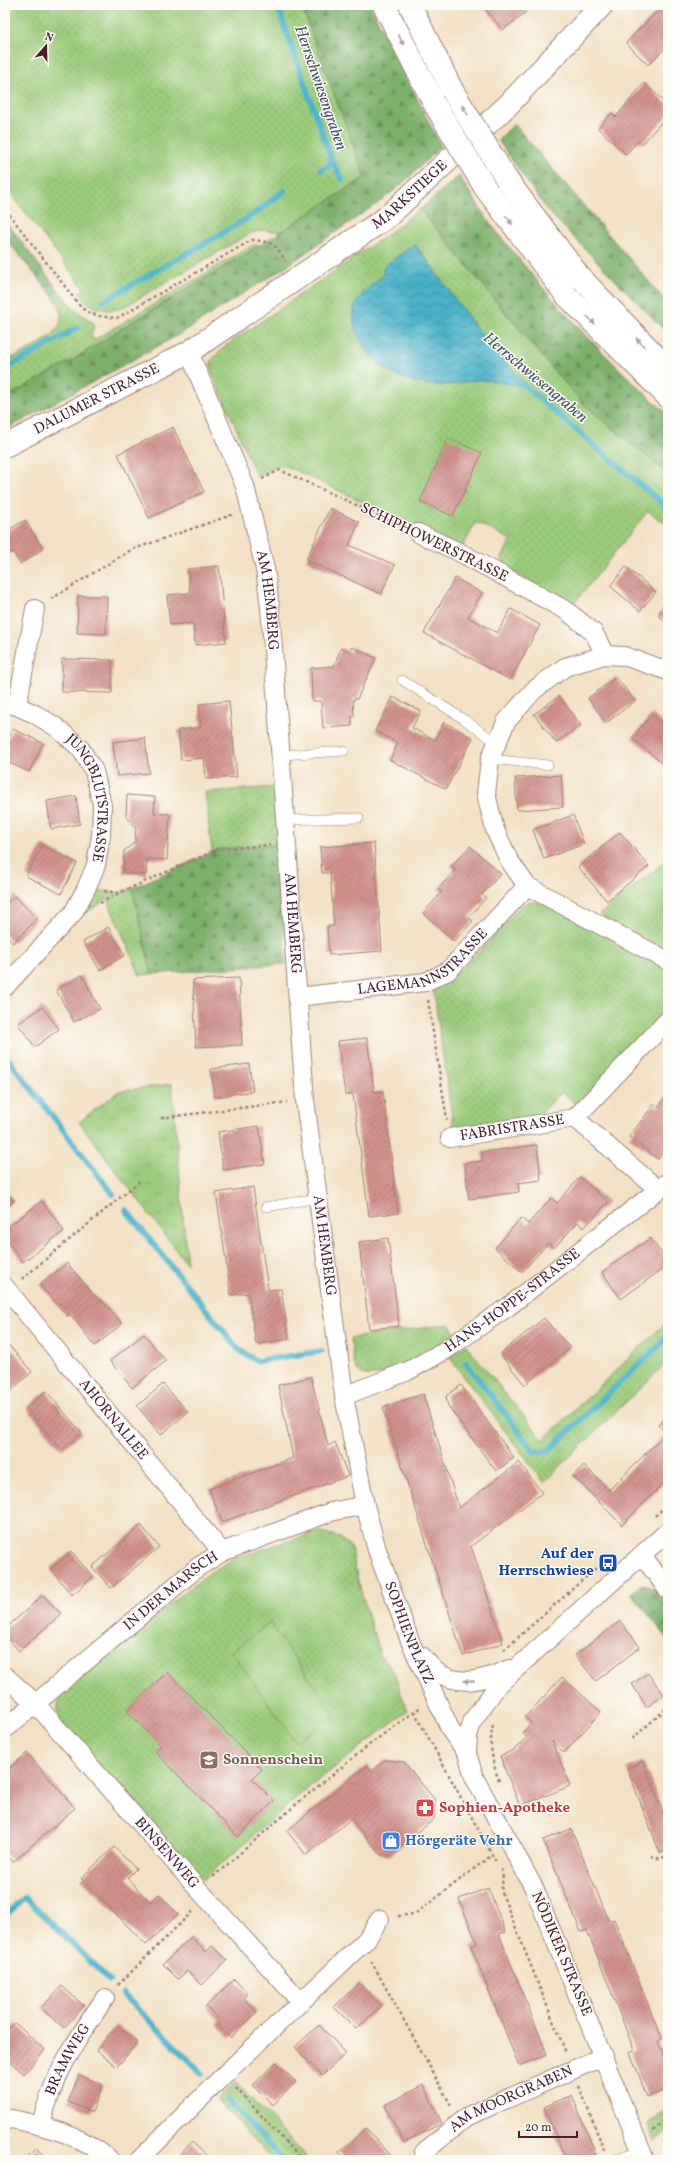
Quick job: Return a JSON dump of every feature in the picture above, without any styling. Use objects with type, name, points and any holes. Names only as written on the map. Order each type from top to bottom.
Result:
[{"type":"main road","points":[[384,5],[435,105],[486,189],[567,296],[668,397]]},
{"type":"main road","points":[[410,5],[452,90],[507,180],[579,276],[668,369]]},
{"type":"main road","name":"MARKSTIEGE","points":[[189,352],[295,281],[386,217],[411,196],[509,104],[602,5]]},
{"type":"main road","name":"DALUMER STRASSE","points":[[5,446],[189,352]]},
{"type":"street","name":"AM HEMBERG","points":[[189,352],[245,486],[252,508],[265,569],[269,600],[281,755],[305,1100],[344,1396],[365,1505]]},
{"type":"street","name":"SCHIPHOWERSTRASSE","points":[[418,533],[461,553],[567,611],[594,632],[605,655]]},
{"type":"street","name":"JUNGBLUTSTRASSE","points":[[5,986],[73,913],[86,889],[96,865],[101,835],[102,805],[94,771],[80,748],[56,727],[11,704],[35,609]]},
{"type":"street","points":[[668,671],[624,656],[605,655],[565,667],[534,690],[506,722],[493,751],[486,794],[495,830],[509,860],[527,886],[668,961]]},
{"type":"street","name":"LAGEMANNSTRASSE","points":[[298,997],[425,982],[448,971],[527,886]]},
{"type":"street","name":"FABRISTRASSE","points":[[450,1138],[574,1118],[668,1020]]},
{"type":"street","name":"FABRISTRASSE","points":[[574,1118],[663,1186]]},
{"type":"street","name":"HANS-HOPPE-STRASSE","points":[[344,1396],[408,1371],[444,1351],[509,1306],[663,1186]]},
{"type":"street","name":"AHORNALLEE","points":[[6,1288],[222,1552]]},
{"type":"street","name":"IN DER MARSCH","points":[[5,1729],[198,1567],[222,1552],[331,1512],[365,1505]]},
{"type":"street","name":"SOPHIENPLATZ","points":[[365,1505],[377,1550],[410,1641],[451,1731],[467,1753]]},
{"type":"street","points":[[467,1753],[468,1736],[473,1720],[498,1685],[668,1531]]},
{"type":"street","points":[[642,1555],[668,1590]]},
{"type":"street","points":[[410,1641],[436,1672],[454,1680],[472,1682],[491,1677],[519,1665]]},
{"type":"street","name":"BINSENWEG","points":[[5,1676],[35,1703],[203,1894],[301,2002]]},
{"type":"street","name":"NÖDIKER STRASSE","points":[[467,1753],[474,1777],[534,1888],[604,2056],[645,2148]]},
{"type":"street","points":[[139,2160],[224,2075],[366,1940],[380,1919]]},
{"type":"street","name":"BRAMWEG","points":[[41,2125],[46,2105],[70,2050],[105,1998]]},
{"type":"street","name":"AM MOORGRABEN","points":[[424,2152],[468,2116],[604,2056]]},
{"type":"street","points":[[5,2120],[12,2119],[41,2125],[83,2140],[110,2160]]},
{"type":"lane","points":[[402,680],[465,720],[493,751],[548,765]]},
{"type":"lane","points":[[281,755],[344,751]]},
{"type":"lane","points":[[285,820],[359,818]]},
{"type":"lane","points":[[266,1207],[318,1198]]},
{"type":"lane","points":[[610,2158],[645,2148]]},
{"type":"path","points":[[5,209],[66,290],[87,312],[98,316],[118,318],[252,240],[269,242],[278,248],[295,281]]},
{"type":"path","name":"SCHIPHOWERSTRASSE","points":[[245,486],[280,470],[418,533]]},
{"type":"path","points":[[35,609],[131,550],[252,508]]},
{"type":"path","points":[[86,889],[119,893],[219,849],[287,844]]},
{"type":"path","points":[[425,982],[450,1138]]},
{"type":"path","points":[[161,1118],[305,1100]]},
{"type":"path","points":[[6,1288],[140,1181]]},
{"type":"path","points":[[651,1520],[668,1504]]},
{"type":"path","points":[[502,1652],[601,1564]]},
{"type":"path","points":[[632,1739],[668,1707]]},
{"type":"path","points":[[105,1998],[203,1894],[300,1801],[414,1711],[492,1855],[502,1870],[501,1891],[572,2070],[610,2158]]},
{"type":"path","points":[[496,1719],[491,1734],[492,1750],[494,1766],[502,1786]]},
{"type":"path","points":[[380,1919],[415,1914],[492,1855]]},
{"type":"path","points":[[651,1856],[660,1858],[668,1855]]},
{"type":"path","points":[[359,1947],[370,1960],[460,2122]]},
{"type":"path","points":[[224,2075],[302,2160]]},
{"type":"path","points":[[645,2148],[668,2118]]},
{"type":"green space","points":[[5,5],[301,5],[365,177],[280,232],[263,230],[251,233],[122,308],[109,310],[98,308],[87,302],[79,292],[84,289],[5,186]]},
{"type":"green space","points":[[301,5],[370,5],[441,146],[401,185],[378,203],[282,269],[180,334],[5,430],[5,398],[73,360],[116,332],[254,249],[365,177]]},
{"type":"green space","points":[[514,124],[668,304],[668,334],[547,210],[498,140]]},
{"type":"green space","points":[[459,176],[482,212],[516,256],[557,304],[622,372],[668,414],[668,474],[586,406],[555,372],[420,209]]},
{"type":"green space","points":[[420,209],[555,372],[586,406],[668,474],[668,526],[648,511],[573,605],[504,567],[502,558],[511,540],[476,522],[462,548],[288,467],[279,466],[257,477],[211,370],[211,361],[224,347],[388,234]]},
{"type":"green space","points":[[5,220],[58,290],[52,295],[5,238]]},
{"type":"green space","points":[[253,245],[260,245],[116,332],[73,360],[5,398],[5,362],[40,344],[57,328],[61,319],[60,308],[52,295],[58,290],[74,309],[95,324],[91,335],[94,340]]},
{"type":"green space","points":[[275,787],[279,844],[212,852],[205,792]]},
{"type":"green space","points":[[279,844],[286,964],[152,974],[132,888],[219,849]]},
{"type":"green space","points":[[668,859],[668,953],[599,915]]},
{"type":"green space","points":[[132,888],[152,974],[140,975],[107,899],[54,934],[86,889],[119,893]]},
{"type":"green space","points":[[526,903],[544,903],[668,968],[668,1014],[577,1105],[562,1092],[535,1120],[454,1131],[433,987],[457,972],[479,952],[518,908]]},
{"type":"green space","points":[[172,1084],[187,1264],[79,1122],[119,1091]]},
{"type":"green space","points":[[668,1321],[668,1361],[544,1482],[449,1357],[466,1345],[543,1440]]},
{"type":"green space","points":[[449,1324],[456,1334],[407,1363],[377,1374],[366,1375],[358,1371],[356,1368],[351,1338]]},
{"type":"green space","points":[[319,1531],[339,1537],[351,1547],[358,1581],[380,1655],[393,1670],[407,1711],[298,1796],[204,1879],[62,1724],[58,1712],[60,1697],[62,1692],[206,1575],[233,1559]]},
{"type":"green space","points":[[642,1584],[655,1589],[668,1607],[668,1639],[631,1593]]},
{"type":"green space","points":[[270,1623],[335,1715],[296,1742],[231,1651]]},
{"type":"green space","points":[[236,2082],[309,2160],[272,2160],[217,2100]]},
{"type":"green space","points":[[668,2108],[668,2131],[654,2142],[648,2124]]},
{"type":"water","points":[[415,244],[478,330],[528,388],[486,380],[444,385],[417,382],[392,374],[372,358],[364,347],[354,325],[353,316],[358,300],[368,288],[383,275],[384,266]]},
{"type":"building","points":[[482,5],[520,5],[526,12],[503,30]]},
{"type":"building","points":[[658,5],[668,5],[668,45],[648,65],[626,43],[660,8]]},
{"type":"building","points":[[644,83],[668,105],[668,115],[642,144],[638,141],[626,154],[598,128],[612,113],[616,117]]},
{"type":"building","points":[[173,427],[204,492],[149,518],[118,454]]},
{"type":"building","points":[[448,438],[482,453],[453,516],[420,502]]},
{"type":"building","points":[[330,508],[359,522],[349,545],[395,565],[381,594],[306,560]]},
{"type":"building","points":[[25,520],[43,549],[20,564],[13,552],[5,556],[5,532]]},
{"type":"building","points":[[219,566],[226,642],[195,645],[193,623],[170,625],[167,595],[190,593],[188,569]]},
{"type":"building","points":[[626,567],[656,592],[640,611],[610,586]]},
{"type":"building","points":[[455,578],[482,593],[468,617],[497,633],[511,609],[540,625],[510,680],[424,633]]},
{"type":"building","points":[[78,596],[107,596],[106,634],[77,633]]},
{"type":"building","points":[[668,603],[668,624],[658,615]]},
{"type":"building","points":[[352,647],[376,658],[357,699],[353,699],[354,716],[352,716],[352,726],[323,728],[321,701],[312,701],[311,668],[334,666],[341,648],[350,652]]},
{"type":"building","points":[[62,659],[112,660],[112,693],[62,692]]},
{"type":"building","points":[[616,677],[635,701],[606,723],[588,698]]},
{"type":"building","points":[[559,696],[581,725],[556,743],[534,714]]},
{"type":"building","points":[[393,697],[421,711],[412,728],[435,740],[444,722],[473,738],[446,789],[390,760],[398,743],[375,731]]},
{"type":"building","points":[[229,701],[237,777],[206,779],[204,758],[181,760],[178,730],[201,727],[199,704]]},
{"type":"building","points":[[652,714],[668,728],[668,768],[632,738]]},
{"type":"building","points":[[13,729],[43,743],[29,772],[5,761],[5,745]]},
{"type":"building","points":[[145,738],[149,773],[117,776],[113,742]]},
{"type":"building","points":[[561,775],[563,807],[517,810],[515,778]]},
{"type":"building","points":[[127,795],[155,797],[154,813],[170,814],[167,860],[147,859],[146,875],[123,873],[124,851],[135,842],[136,828],[126,816]]},
{"type":"building","points":[[76,796],[80,824],[51,829],[47,801]]},
{"type":"building","points":[[573,815],[584,844],[544,859],[533,830]]},
{"type":"building","points":[[620,832],[649,866],[607,901],[578,867]]},
{"type":"building","points":[[374,843],[382,951],[329,955],[327,926],[334,926],[330,873],[322,873],[320,847]]},
{"type":"building","points":[[42,845],[77,863],[61,894],[26,876]]},
{"type":"building","points":[[470,846],[501,874],[482,894],[486,898],[469,917],[473,921],[454,941],[423,913],[442,892],[438,889],[455,870],[451,866]]},
{"type":"building","points":[[15,896],[37,919],[13,943],[5,934],[5,905]]},
{"type":"building","points":[[108,927],[125,955],[100,970],[83,942]]},
{"type":"building","points":[[82,975],[100,1009],[74,1022],[56,990]]},
{"type":"building","points":[[239,978],[242,1045],[196,1047],[193,980]]},
{"type":"building","points":[[42,1007],[59,1029],[35,1047],[18,1024]]},
{"type":"building","points":[[367,1038],[374,1092],[383,1091],[398,1213],[369,1216],[353,1094],[345,1095],[338,1041]]},
{"type":"building","points":[[249,1064],[253,1091],[215,1097],[211,1069]]},
{"type":"building","points":[[668,1094],[668,1146],[658,1159],[629,1137],[654,1104],[658,1107]]},
{"type":"building","points":[[259,1126],[265,1164],[223,1170],[218,1132]]},
{"type":"building","points":[[537,1145],[541,1180],[518,1183],[519,1192],[469,1199],[465,1163],[483,1161],[482,1152]]},
{"type":"building","points":[[580,1177],[608,1202],[584,1228],[578,1222],[554,1248],[548,1243],[522,1272],[495,1248],[521,1218],[528,1224],[551,1198],[557,1203]]},
{"type":"building","points":[[253,1187],[268,1290],[281,1289],[289,1339],[256,1344],[248,1293],[231,1295],[216,1193]]},
{"type":"building","points":[[5,1190],[14,1201],[5,1208]]},
{"type":"building","points":[[42,1201],[64,1231],[23,1262],[5,1238],[5,1229]]},
{"type":"building","points":[[388,1238],[399,1326],[369,1329],[359,1242]]},
{"type":"building","points":[[650,1238],[668,1262],[668,1265],[621,1299],[602,1272]]},
{"type":"building","points":[[67,1263],[94,1295],[108,1307],[122,1324],[95,1346],[70,1314],[67,1316],[40,1285]]},
{"type":"building","points":[[544,1318],[570,1348],[525,1385],[500,1354]]},
{"type":"building","points":[[144,1334],[166,1361],[132,1388],[110,1361]]},
{"type":"building","points":[[5,1341],[32,1372],[7,1394],[5,1392]]},
{"type":"building","points":[[311,1377],[328,1446],[335,1442],[348,1476],[222,1522],[209,1489],[293,1458],[278,1385]]},
{"type":"building","points":[[163,1384],[188,1412],[161,1435],[137,1406]]},
{"type":"building","points":[[461,1385],[514,1458],[496,1471],[448,1406],[446,1396]]},
{"type":"building","points":[[46,1391],[82,1433],[62,1450],[26,1408]]},
{"type":"building","points":[[423,1394],[459,1508],[519,1462],[542,1493],[471,1546],[503,1643],[463,1656],[383,1407]]},
{"type":"building","points":[[668,1416],[668,1479],[622,1525],[573,1476],[584,1465],[609,1490],[666,1433],[659,1425]]},
{"type":"building","points":[[141,1525],[159,1547],[111,1588],[92,1567]]},
{"type":"building","points":[[71,1551],[93,1577],[72,1595],[50,1569]]},
{"type":"building","points":[[43,1595],[61,1614],[19,1651],[5,1636],[5,1629]]},
{"type":"building","points":[[620,1621],[640,1647],[596,1681],[575,1655]]},
{"type":"building","name":"Sonnenschein","points":[[167,1672],[262,1769],[252,1779],[274,1801],[238,1837],[155,1751],[161,1746],[127,1711]]},
{"type":"building","points":[[648,1673],[664,1695],[647,1707],[632,1684]]},
{"type":"building","points":[[562,1677],[601,1712],[564,1753],[552,1741],[570,1786],[520,1806],[500,1756],[514,1750],[527,1737],[522,1733],[531,1723],[525,1717]]},
{"type":"building","points":[[27,1753],[75,1808],[13,1862],[5,1853],[5,1772]]},
{"type":"building","points":[[385,1760],[404,1762],[435,1800],[434,1819],[389,1856],[380,1854],[351,1819],[306,1855],[287,1831],[367,1765],[372,1771]]},
{"type":"building","points":[[643,1761],[668,1824],[668,1850],[660,1853],[627,1768]]},
{"type":"building","points":[[571,1829],[609,1921],[614,1919],[662,2039],[658,2041],[668,2067],[668,2089],[647,2097],[630,2052],[634,2050],[587,1930],[581,1932],[543,1840]]},
{"type":"building","points":[[114,1847],[136,1869],[127,1878],[150,1902],[159,1894],[178,1914],[146,1945],[81,1878]]},
{"type":"building","points":[[488,1888],[506,1932],[499,1934],[547,2054],[519,2066],[471,1946],[477,1943],[459,1899]]},
{"type":"building","points":[[191,1937],[206,1952],[212,1946],[227,1960],[202,1985],[187,1971],[178,1979],[163,1964]]},
{"type":"building","points":[[234,1979],[248,1994],[244,1998],[257,2012],[230,2038],[217,2024],[220,2021],[206,2006]]},
{"type":"building","points":[[359,1983],[381,2006],[356,2029],[334,2007]]},
{"type":"building","points":[[62,1986],[84,2006],[64,2028],[41,2008]]},
{"type":"building","points":[[15,2023],[45,2050],[24,2074],[5,2057],[5,2033]]},
{"type":"building","points":[[117,2025],[138,2042],[117,2067],[96,2050]]},
{"type":"building","points":[[319,2025],[346,2053],[322,2076],[295,2047]]},
{"type":"building","points":[[276,2062],[296,2082],[273,2105],[253,2085]]},
{"type":"building","points":[[79,2075],[103,2085],[92,2112],[68,2102]]},
{"type":"building","points":[[423,2085],[442,2123],[404,2143],[385,2105]]},
{"type":"building","points":[[572,2095],[596,2155],[585,2160],[566,2160],[544,2107]]},
{"type":"building","points":[[366,2128],[395,2160],[346,2160],[339,2152]]},
{"type":"building","points":[[192,2142],[211,2160],[175,2160]]},
{"type":"building","points":[[36,2148],[49,2160],[25,2160]]},
{"type":"waterway","name":"Herrschwiesengraben","points":[[277,5],[332,161],[342,179]]},
{"type":"waterway","points":[[321,170],[328,166],[332,161]]},
{"type":"waterway","points":[[103,301],[254,214],[284,191]]},
{"type":"waterway","points":[[5,369],[79,327]]},
{"type":"waterway","name":"Herrschwiesengraben","points":[[521,383],[668,508]]},
{"type":"waterway","points":[[5,1055],[113,1194]]},
{"type":"waterway","points":[[126,1210],[238,1349],[257,1361],[322,1351]]},
{"type":"waterway","points":[[466,1363],[533,1450],[541,1452],[549,1450],[668,1337]]},
{"type":"waterway","points":[[5,1916],[25,1897],[110,1981]]},
{"type":"waterway","points":[[123,1994],[202,2073]]},
{"type":"waterway","points":[[228,2100],[283,2160]]},
{"type":"place","name":"Auf der Herrschwiese","points":[[608,1563]]},
{"type":"place","name":"Sonnenschein","points":[[209,1760]]},
{"type":"place","name":"Sophien-Apotheke","points":[[425,1808]]},
{"type":"place","name":"Hörgeräte Vehr","points":[[391,1841]]}]
